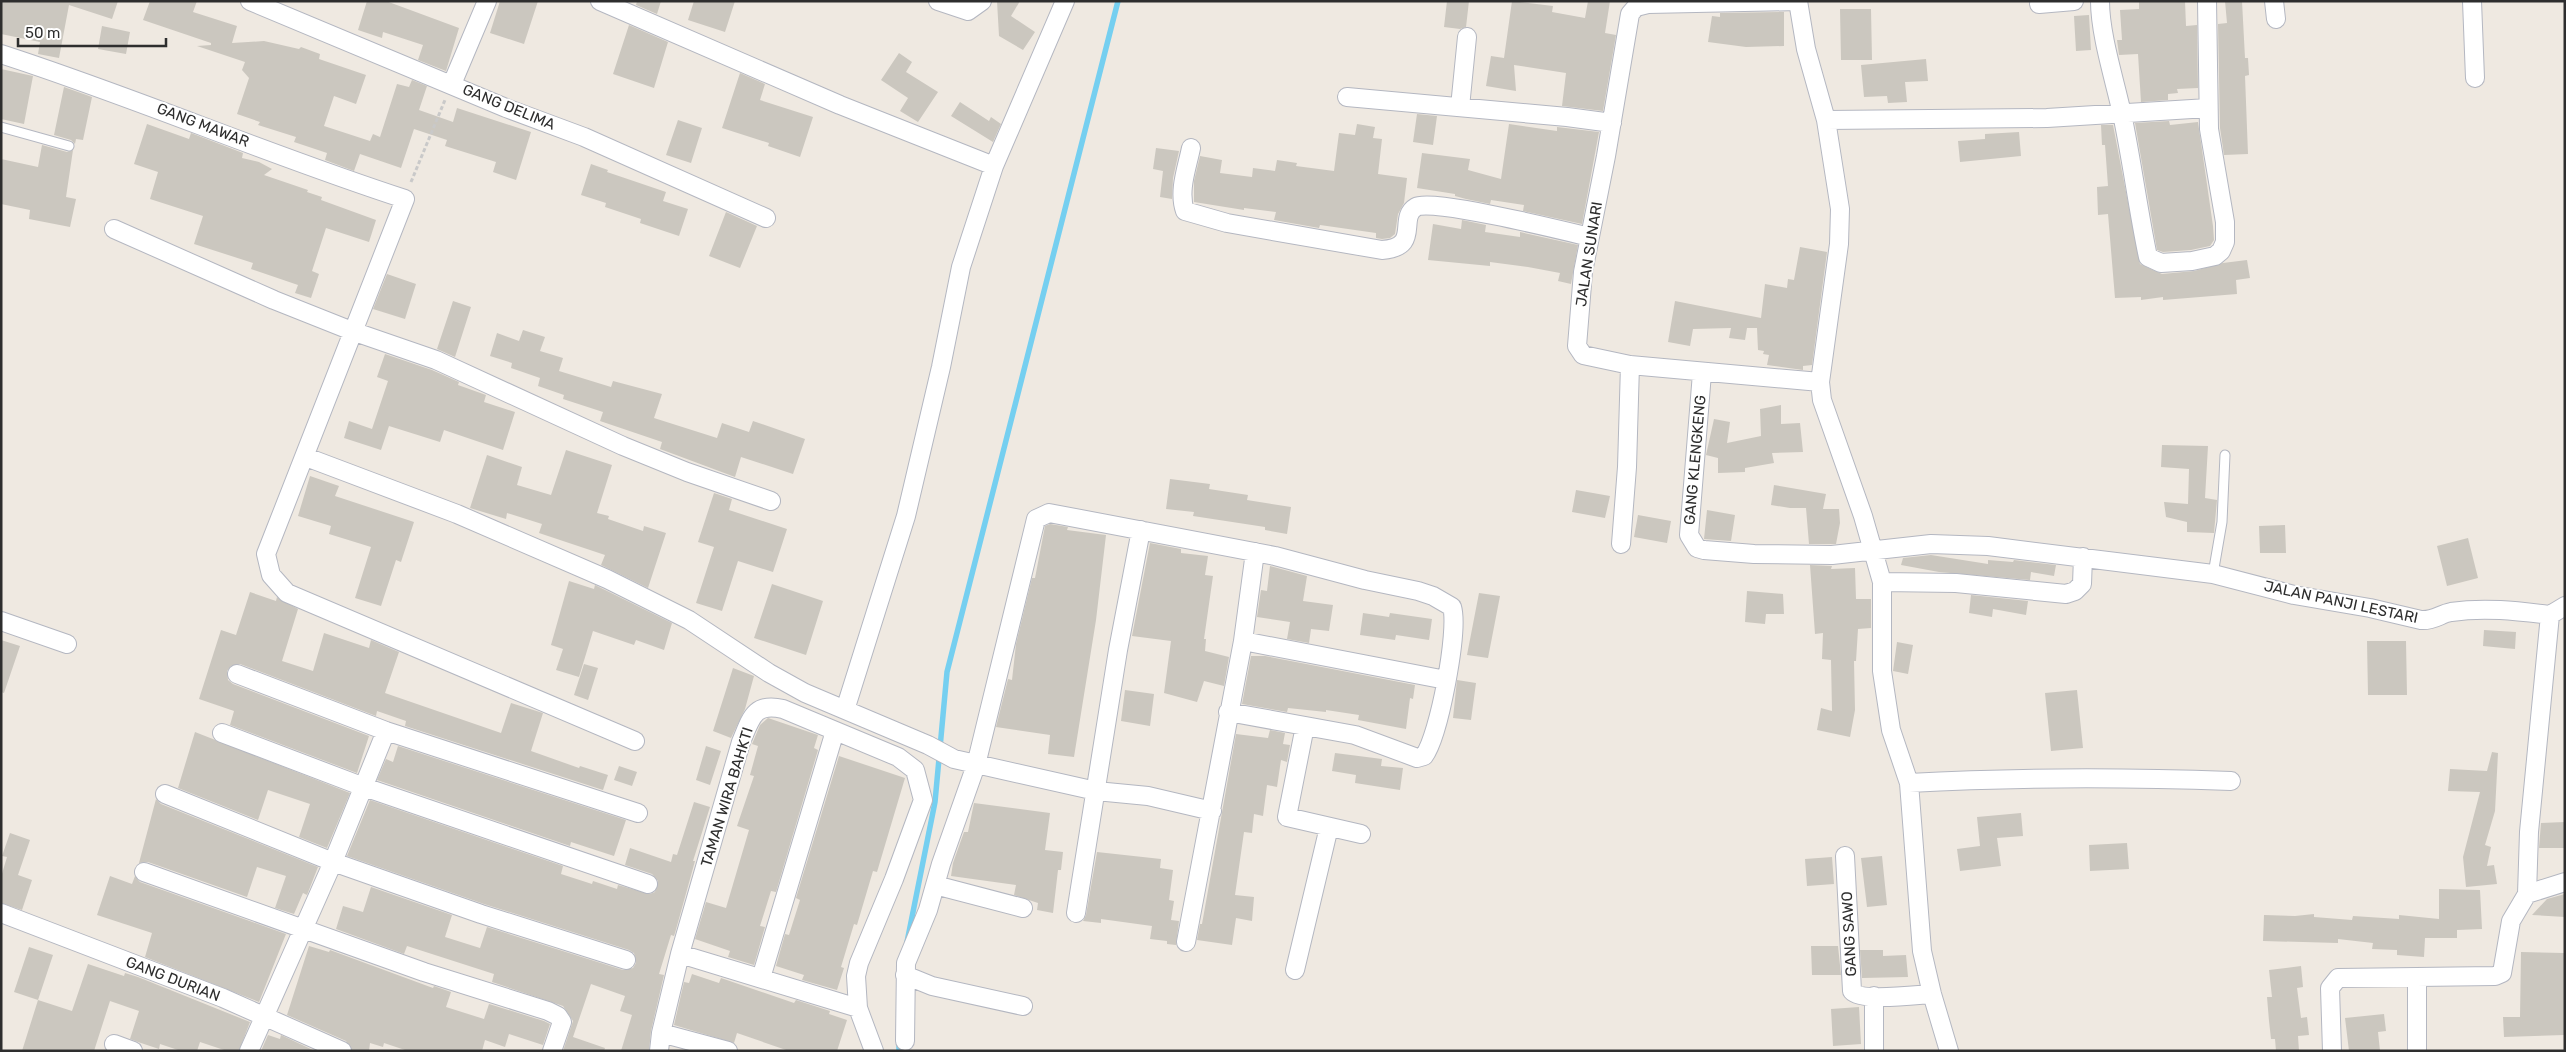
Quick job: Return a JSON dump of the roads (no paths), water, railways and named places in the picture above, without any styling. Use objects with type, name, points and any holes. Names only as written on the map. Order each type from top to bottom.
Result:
[{"type":"street","name":"GANG DELIMA","points":[[250,1],[506,108],[646,164],[766,218]]},
{"type":"street","points":[[452,84],[487,1]]},
{"type":"street","points":[[600,1],[840,105],[994,166]]},
{"type":"street","points":[[938,1],[968,11],[982,1]]},
{"type":"street","points":[[845,710],[906,516],[942,366],[961,267],[994,166],[1064,1]]},
{"type":"street","points":[[1798,1],[1806,49],[1826,120],[1840,209],[1839,244],[1820,382],[1827,419],[1862,516],[1882,582],[1882,671],[1891,730],[1909,783],[1922,951],[1932,994],[1949,1051]]},
{"type":"street","name":"JALAN SUNARI","points":[[1798,1],[1665,3],[1636,7],[1628,19],[1612,123],[1583,272],[1577,346],[1583,355],[1630,365],[1702,373],[1820,382]]},
{"type":"street","points":[[2039,4],[2074,1]]},
{"type":"street","points":[[2100,1],[2101,22],[2122,115],[2139,217],[2148,257],[2154,261],[2172,264],[2215,256],[2221,251],[2225,242],[2225,222],[2210,138],[2208,108],[2208,1]]},
{"type":"street","points":[[2274,1],[2276,19]]},
{"type":"street","points":[[2472,1],[2475,78]]},
{"type":"street","points":[[1460,107],[1467,37]]},
{"type":"street","name":"GANG MAWAR","points":[[1,54],[124,96],[313,168],[405,199],[352,331]]},
{"type":"street","points":[[1347,97],[1612,123]]},
{"type":"street","points":[[1826,120],[2122,115],[2208,108]]},
{"type":"street","points":[[1191,148],[1184,181],[1182,203],[1185,211],[1228,223],[1376,249],[1393,249],[1404,240],[1411,212],[1416,207],[1425,205],[1454,208],[1590,237]]},
{"type":"street","points":[[114,229],[274,300],[352,331],[436,360],[574,424],[687,472],[771,501]]},
{"type":"street","points":[[352,331],[306,457],[266,554],[271,574],[287,593],[634,741]]},
{"type":"street","points":[[1621,544],[1627,467],[1630,365]]},
{"type":"street","name":"GANG KLENGKENG","points":[[1702,373],[1689,535],[1697,548],[1793,555],[1872,551]]},
{"type":"street","points":[[306,457],[457,514],[659,603],[805,693],[928,744],[954,759],[1096,791],[1148,796],[1212,811]]},
{"type":"street","points":[[905,1041],[906,963],[928,910],[976,765],[1036,519],[1049,513],[1255,552],[1365,580],[1418,591],[1447,602],[1452,607],[1454,614],[1446,680],[1434,736],[1424,756],[1417,758],[1355,735],[1228,712]]},
{"type":"street","points":[[1076,913],[1118,650],[1141,530]]},
{"type":"street","name":"JALAN PANJI LESTARI","points":[[1872,551],[1908,546],[1955,544],[2083,557],[2213,574],[2294,595],[2370,608],[2430,621],[2451,612],[2495,609],[2557,610],[2529,832],[2527,894]]},
{"type":"street","points":[[1186,942],[1212,811],[1228,712],[1243,641],[1255,552]]},
{"type":"street","points":[[1882,582],[1956,583],[2066,594],[2075,591],[2082,584],[2083,557]]},
{"type":"street","points":[[1,621],[67,644]]},
{"type":"street","points":[[1243,641],[1446,680]]},
{"type":"street","points":[[237,674],[386,731],[638,813]]},
{"type":"street","name":"TAMAN WIRA BAHKTI","points":[[659,1051],[661,1033],[680,954],[739,748],[754,714],[762,708],[771,706],[898,757],[915,770],[923,800],[859,962],[856,976],[858,1008],[874,1051]]},
{"type":"street","points":[[1305,726],[1287,817],[1360,834]]},
{"type":"street","points":[[249,1051],[333,862],[386,731]]},
{"type":"street","points":[[761,978],[835,731]]},
{"type":"street","points":[[222,733],[364,787],[648,884]]},
{"type":"street","points":[[1909,783],[2001,778],[2115,777],[2230,781]]},
{"type":"street","points":[[165,794],[333,862],[481,914],[626,960]]},
{"type":"street","points":[[1295,970],[1329,826]]},
{"type":"street","name":"GANG SAWO","points":[[1845,856],[1852,991],[1856,995],[1874,996],[1932,994]]},
{"type":"street","points":[[144,872],[304,929],[555,1014],[561,1019],[562,1025],[552,1051]]},
{"type":"street","points":[[2332,1051],[2330,988],[2338,978],[2495,976],[2502,972],[2511,921],[2527,894],[2565,882]]},
{"type":"street","points":[[935,886],[1023,908]]},
{"type":"street","name":"GANG DURIAN","points":[[1,913],[265,1016],[342,1051]]},
{"type":"street","points":[[680,954],[858,1008]]},
{"type":"street","points":[[905,975],[932,986],[1023,1006]]},
{"type":"street","points":[[2416,978],[2417,1051]]},
{"type":"street","points":[[1874,996],[1874,1051]]},
{"type":"street","points":[[661,1033],[728,1051]]},
{"type":"street","points":[[114,1044],[133,1051]]},
{"type":"lane","points":[[1,127],[69,146]]},
{"type":"lane","points":[[2213,574],[2222,522],[2224,455]]},
{"type":"waterway","points":[[907,942],[935,802],[947,672],[1118,1]]},
{"type":"waterway","points":[[899,1040],[899,1051]]}]
